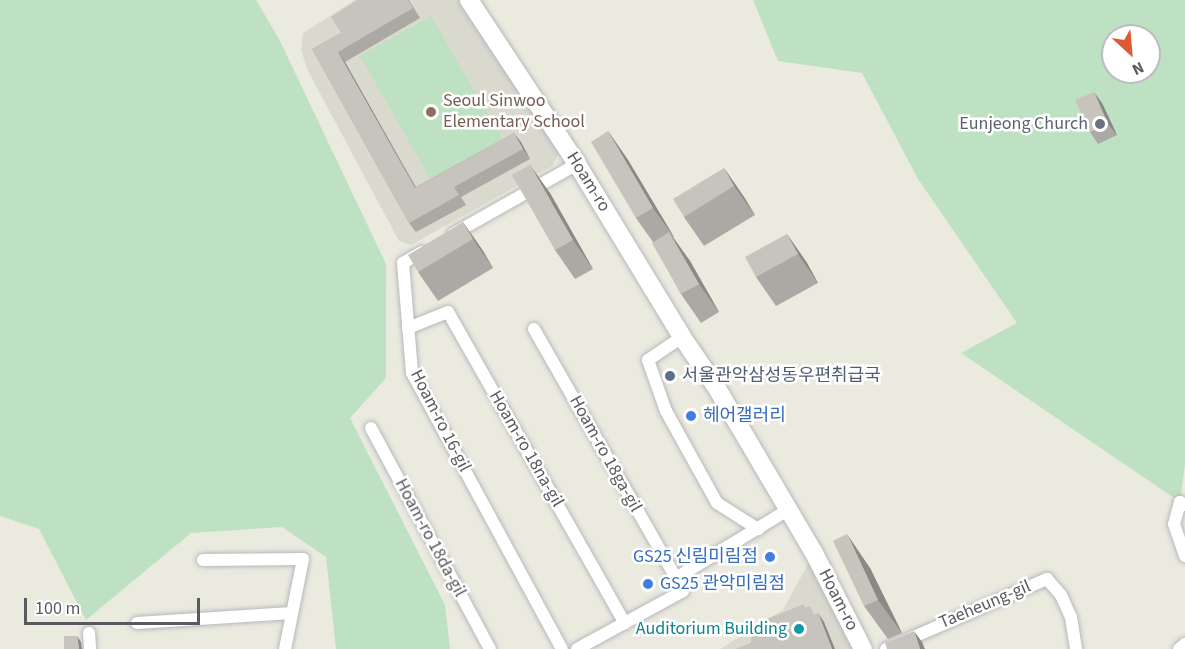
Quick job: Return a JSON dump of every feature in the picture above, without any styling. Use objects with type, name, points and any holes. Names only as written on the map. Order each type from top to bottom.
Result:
[{"type":"main road","name":"Hoam-ro","points":[[469,0],[577,164],[682,337],[715,385],[788,510],[862,649]]},
{"type":"main road","points":[[480,0],[706,354],[820,548],[868,649]]},
{"type":"street","name":"Hoam-ro 16-gil","points":[[562,649],[412,373],[403,262],[577,164]]},
{"type":"street","name":"Hoam-ro 18na-gil","points":[[408,328],[448,312],[625,623]]},
{"type":"street","name":"Hoam-ro 18ga-gil","points":[[534,329],[676,578]]},
{"type":"street","points":[[682,337],[648,360],[666,411],[717,503],[758,529]]},
{"type":"street","name":"Hoam-ro 18da-gil","points":[[371,428],[490,649]]},
{"type":"street","points":[[1183,504],[1175,534],[1185,556]]},
{"type":"street","points":[[577,649],[682,591],[676,578],[788,510]]},
{"type":"street","points":[[203,560],[303,559],[285,649]]},
{"type":"street","name":"Taeheung-gil","points":[[886,649],[1047,579],[1061,596],[1071,617],[1076,649]]},
{"type":"street","points":[[137,623],[292,613]]},
{"type":"street","points":[[89,633],[90,649]]},
{"type":"street","points":[[1179,649],[1185,644]]},
{"type":"shaded area","name":"Seoul Sinwoo Elementary School","points":[[355,0],[458,0],[559,153],[552,166],[411,245],[399,241],[308,71],[301,50],[303,33]]},
{"type":"shaded area","points":[[814,553],[863,649],[720,649],[783,610]]},
{"type":"green space","points":[[0,0],[256,0],[280,41],[386,264],[386,378],[350,418],[445,605],[450,649],[336,649],[326,557],[282,527],[191,533],[86,620],[39,529],[0,516]]},
{"type":"green space","points":[[753,0],[1185,0],[1185,463],[1180,502],[961,353],[1017,323],[918,179],[862,73],[778,61]]},
{"type":"green space","points":[[431,16],[505,144],[434,185],[360,56]]},
{"type":"building","points":[[357,0],[408,0],[413,8],[338,52],[415,188],[514,133],[523,149],[454,187],[459,195],[409,223],[312,49],[341,33],[331,17]]},
{"type":"building","points":[[1094,92],[1108,124],[1090,132],[1075,100]]},
{"type":"building","points":[[608,131],[653,208],[636,218],[591,142]]},
{"type":"building","points":[[530,165],[573,240],[555,250],[512,175]]},
{"type":"building","points":[[724,168],[734,186],[684,217],[673,199]]},
{"type":"building","points":[[463,222],[473,239],[418,272],[408,255]]},
{"type":"building","points":[[669,232],[699,284],[681,294],[652,243]]},
{"type":"building","points":[[787,234],[798,254],[756,277],[745,257]]},
{"type":"building","points":[[847,534],[878,600],[864,606],[833,541]]},
{"type":"building","name":"Auditorium Building","points":[[804,604],[805,608],[810,606],[814,615],[818,613],[832,649],[735,649],[751,643],[752,625]]},
{"type":"building","points":[[914,631],[920,649],[887,649],[885,643]]},
{"type":"building","points":[[64,636],[77,636],[79,649],[64,649]]},
{"type":"place","name":"Seoul Sinwoo Elementary School","points":[[431,112]]},
{"type":"place","name":"Eunjeong Church","points":[[1100,124]]},
{"type":"place","name":"서울관악삼성동우편취급국","points":[[670,376]]},
{"type":"place","name":"헤어갤러리","points":[[691,416]]},
{"type":"place","name":"GS25 신림미림점","points":[[770,557]]},
{"type":"place","name":"GS25 관악미림점","points":[[648,584]]},
{"type":"place","name":"Auditorium Building","points":[[799,629]]}]
